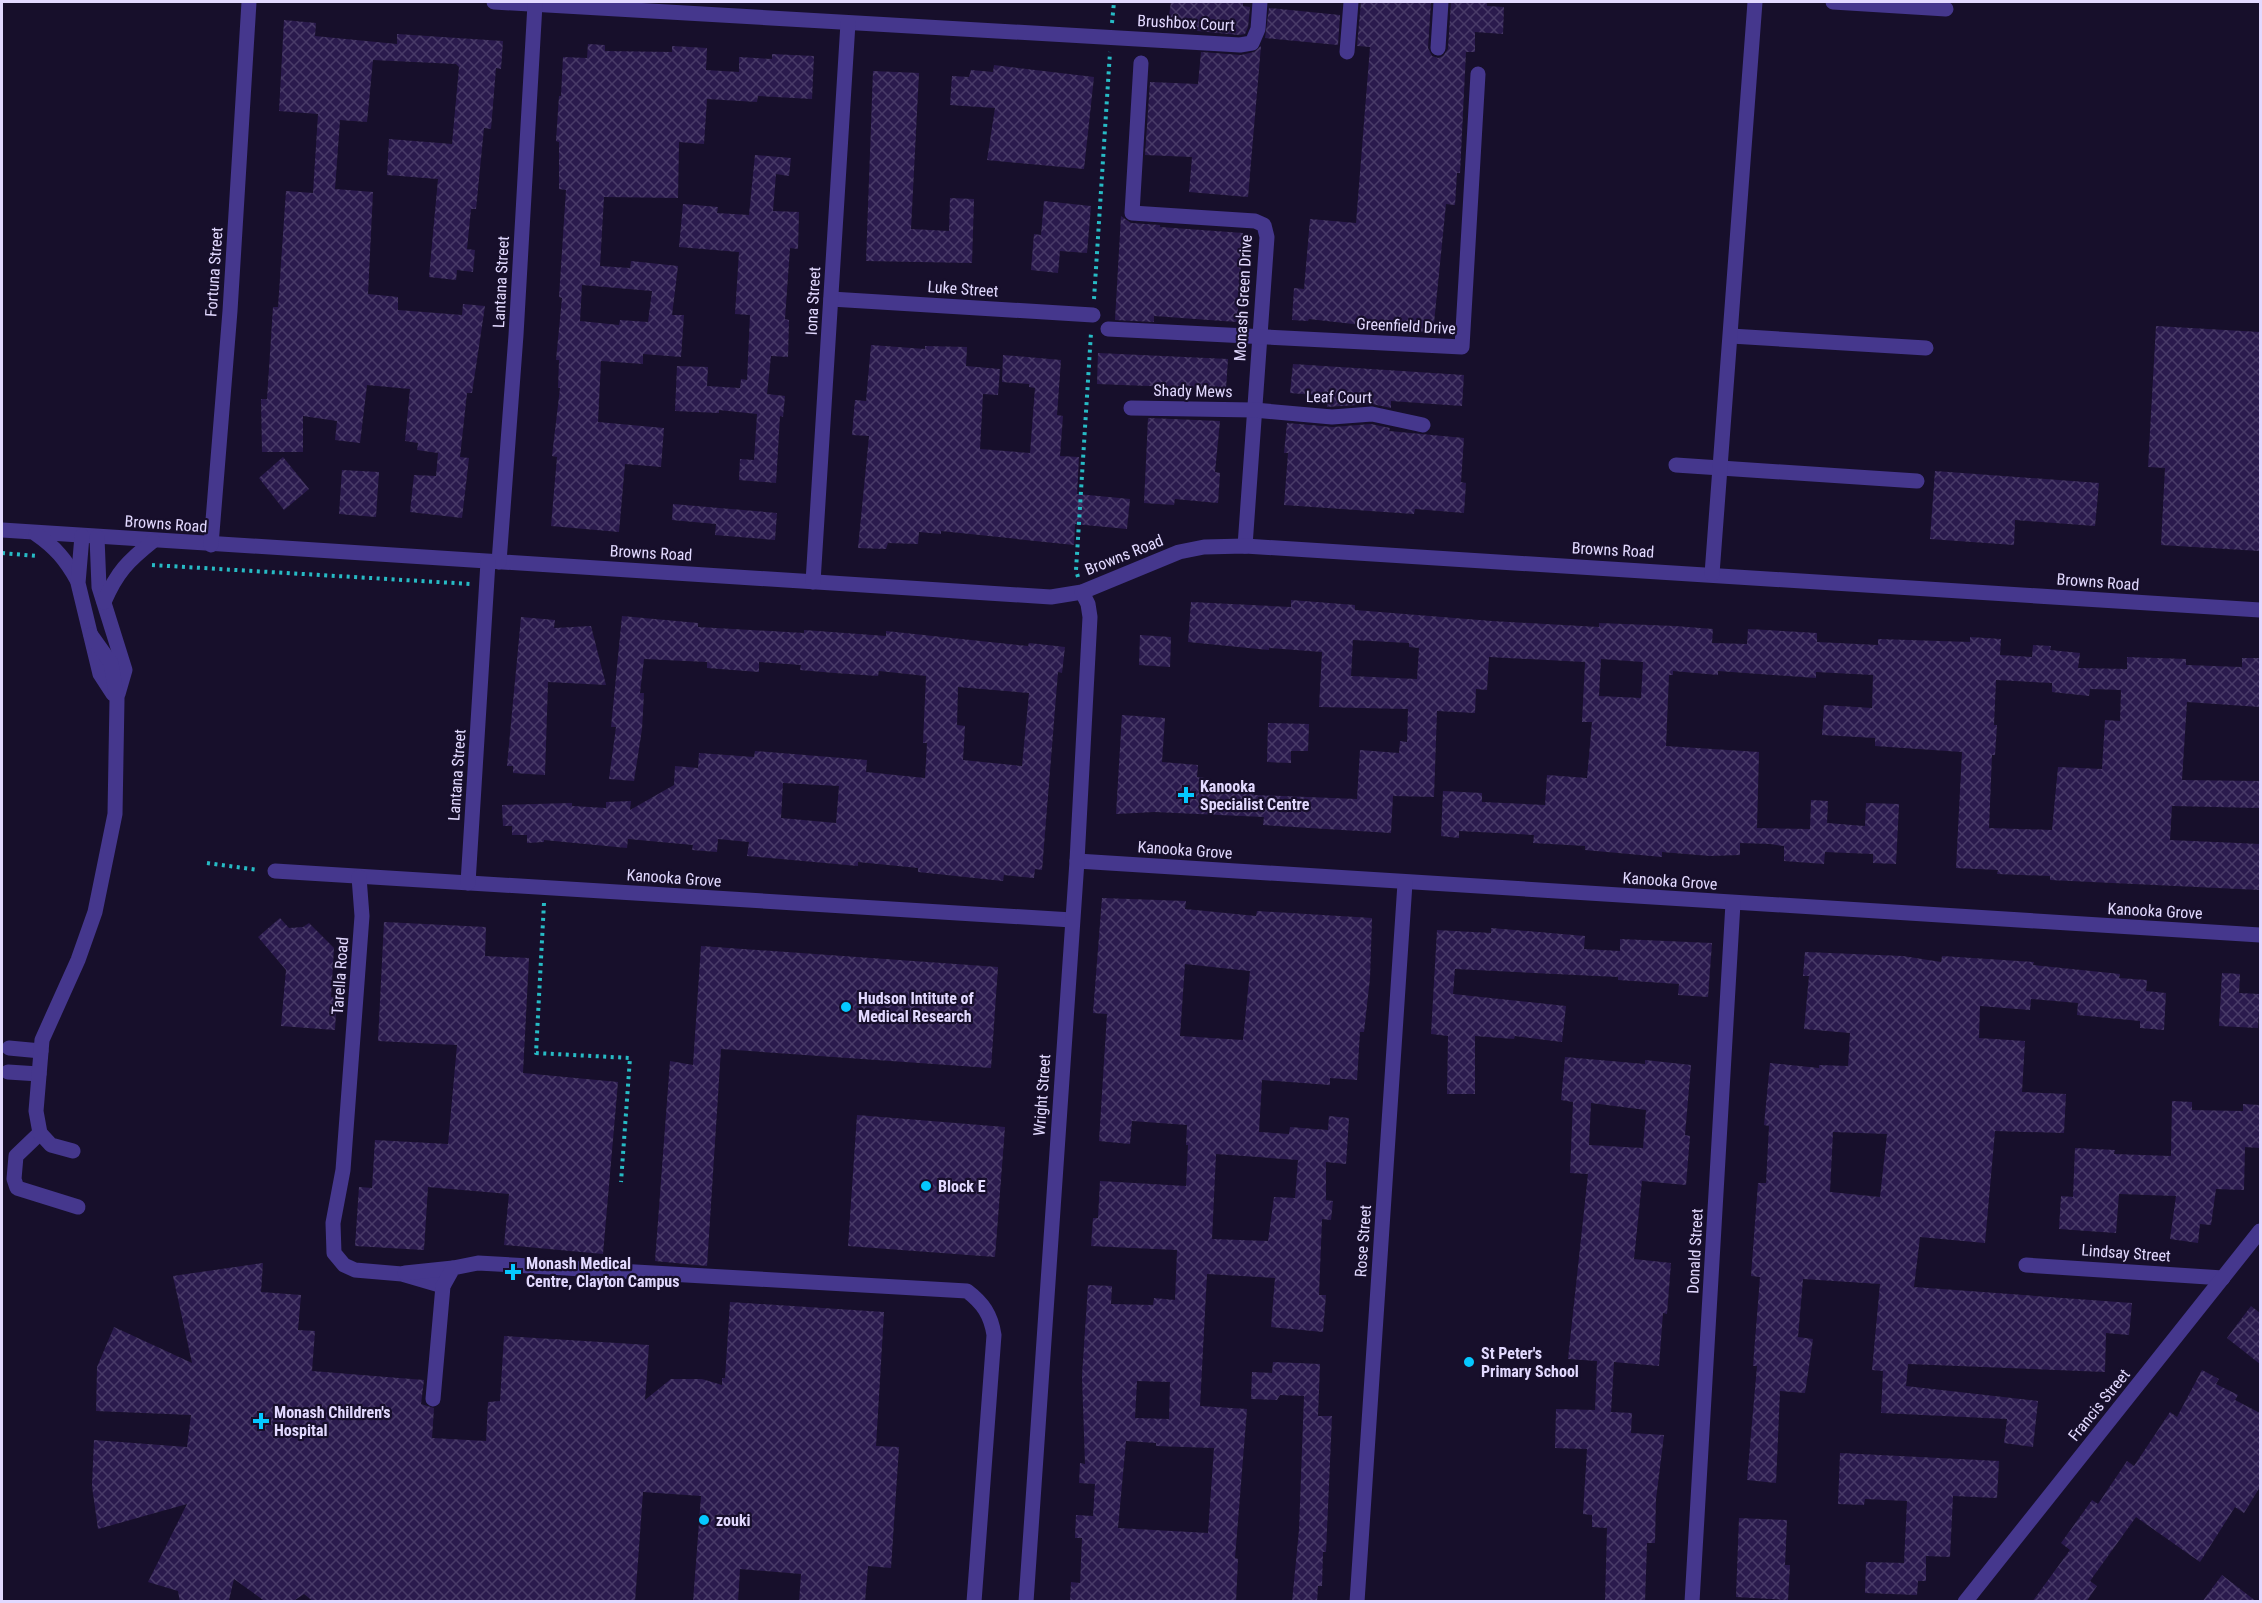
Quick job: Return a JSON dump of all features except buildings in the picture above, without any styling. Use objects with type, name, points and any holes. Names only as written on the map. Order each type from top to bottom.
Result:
[{"type":"street","name":"Fortuna Street","points":[[211,545],[249,2]]},
{"type":"street","points":[[494,2],[848,23]]},
{"type":"street","name":"Brushbox Court","points":[[848,23],[1240,45],[1252,43],[1258,29],[1260,2]]},
{"type":"street","points":[[1347,52],[1351,2]]},
{"type":"street","points":[[1438,48],[1441,2]]},
{"type":"street","points":[[1712,574],[1731,336],[1743,130],[1755,2]]},
{"type":"street","points":[[1833,2],[1946,9]]},
{"type":"street","name":"Lantana Street","points":[[468,883],[487,585],[493,562],[516,335],[536,4]]},
{"type":"street","name":"Iona Street","points":[[813,582],[848,23]]},
{"type":"street","name":"Monash Green Drive","points":[[1141,63],[1132,213],[1255,221],[1264,225],[1267,237],[1245,546]]},
{"type":"street","name":"Greenfield Drive","points":[[1108,329],[1462,347],[1478,74]]},
{"type":"street","name":"Luke Street","points":[[831,298],[1093,315]]},
{"type":"street","points":[[1731,336],[1926,348]]},
{"type":"street","name":"Shady Mews","points":[[1131,408],[1254,410]]},
{"type":"street","name":"Leaf Court","points":[[1254,410],[1332,417],[1372,414],[1423,425]]},
{"type":"street","points":[[1676,465],[1917,480]]},
{"type":"street","name":"Browns Road","points":[[2,530],[1051,597],[1082,592],[1179,552],[1204,547],[1245,546],[2260,610]]},
{"type":"street","points":[[33,532],[51,544],[64,558],[78,583],[91,635],[111,663],[117,699],[115,814],[106,866],[78,960],[42,1040],[36,1111],[40,1134],[51,1145],[73,1151]]},
{"type":"street","points":[[78,583],[89,536]]},
{"type":"street","points":[[89,536],[99,587],[125,669],[117,699]]},
{"type":"street","points":[[104,602],[125,563],[153,541]]},
{"type":"street","name":"Wright Street","points":[[1026,1602],[1077,861],[1090,617],[1088,604],[1082,592]]},
{"type":"street","name":"Kanooka Grove","points":[[1077,861],[2260,935]]},
{"type":"street","name":"Kanooka Grove","points":[[275,871],[1072,920]]},
{"type":"street","name":"Tarella Road","points":[[358,877],[362,916],[343,1170],[332,1237],[334,1254],[355,1270],[402,1274]]},
{"type":"street","name":"Rose Street","points":[[1357,1602],[1406,883]]},
{"type":"street","name":"Donald Street","points":[[1692,1602],[1733,903]]},
{"type":"street","points":[[9,1048],[41,1051]]},
{"type":"street","points":[[8,1071],[39,1074]]},
{"type":"street","points":[[40,1134],[16,1156],[14,1179],[17,1188],[78,1207]]},
{"type":"street","name":"Francis Street","points":[[1965,1602],[2260,1231]]},
{"type":"street","points":[[402,1274],[478,1263],[968,1291],[978,1299],[990,1315],[994,1335],[975,1602]]},
{"type":"street","name":"Lindsay Street","points":[[2026,1265],[2223,1278]]},
{"type":"street","points":[[433,1400],[443,1286],[453,1268]]},
{"type":"street","points":[[402,1274],[443,1286]]},
{"type":"path","points":[[2,553],[64,558]]},
{"type":"path","points":[[125,563],[487,585]]},
{"type":"path","points":[[207,863],[275,871]]},
{"type":"path","points":[[545,889],[536,1053],[630,1058],[621,1182]]},
{"type":"place","name":"Kanooka Specialist Centre","points":[[1186,795]]},
{"type":"place","name":"Hudson Intitute of Medical Research","points":[[846,1007]]},
{"type":"place","name":"Block E","points":[[926,1186]]},
{"type":"place","name":"Monash Medical Centre, Clayton Campus","points":[[513,1272]]},
{"type":"place","name":"St Peter's Primary School","points":[[1469,1362]]},
{"type":"place","name":"Monash Children's Hospital","points":[[261,1421]]},
{"type":"place","name":"zouki","points":[[704,1520]]}]
